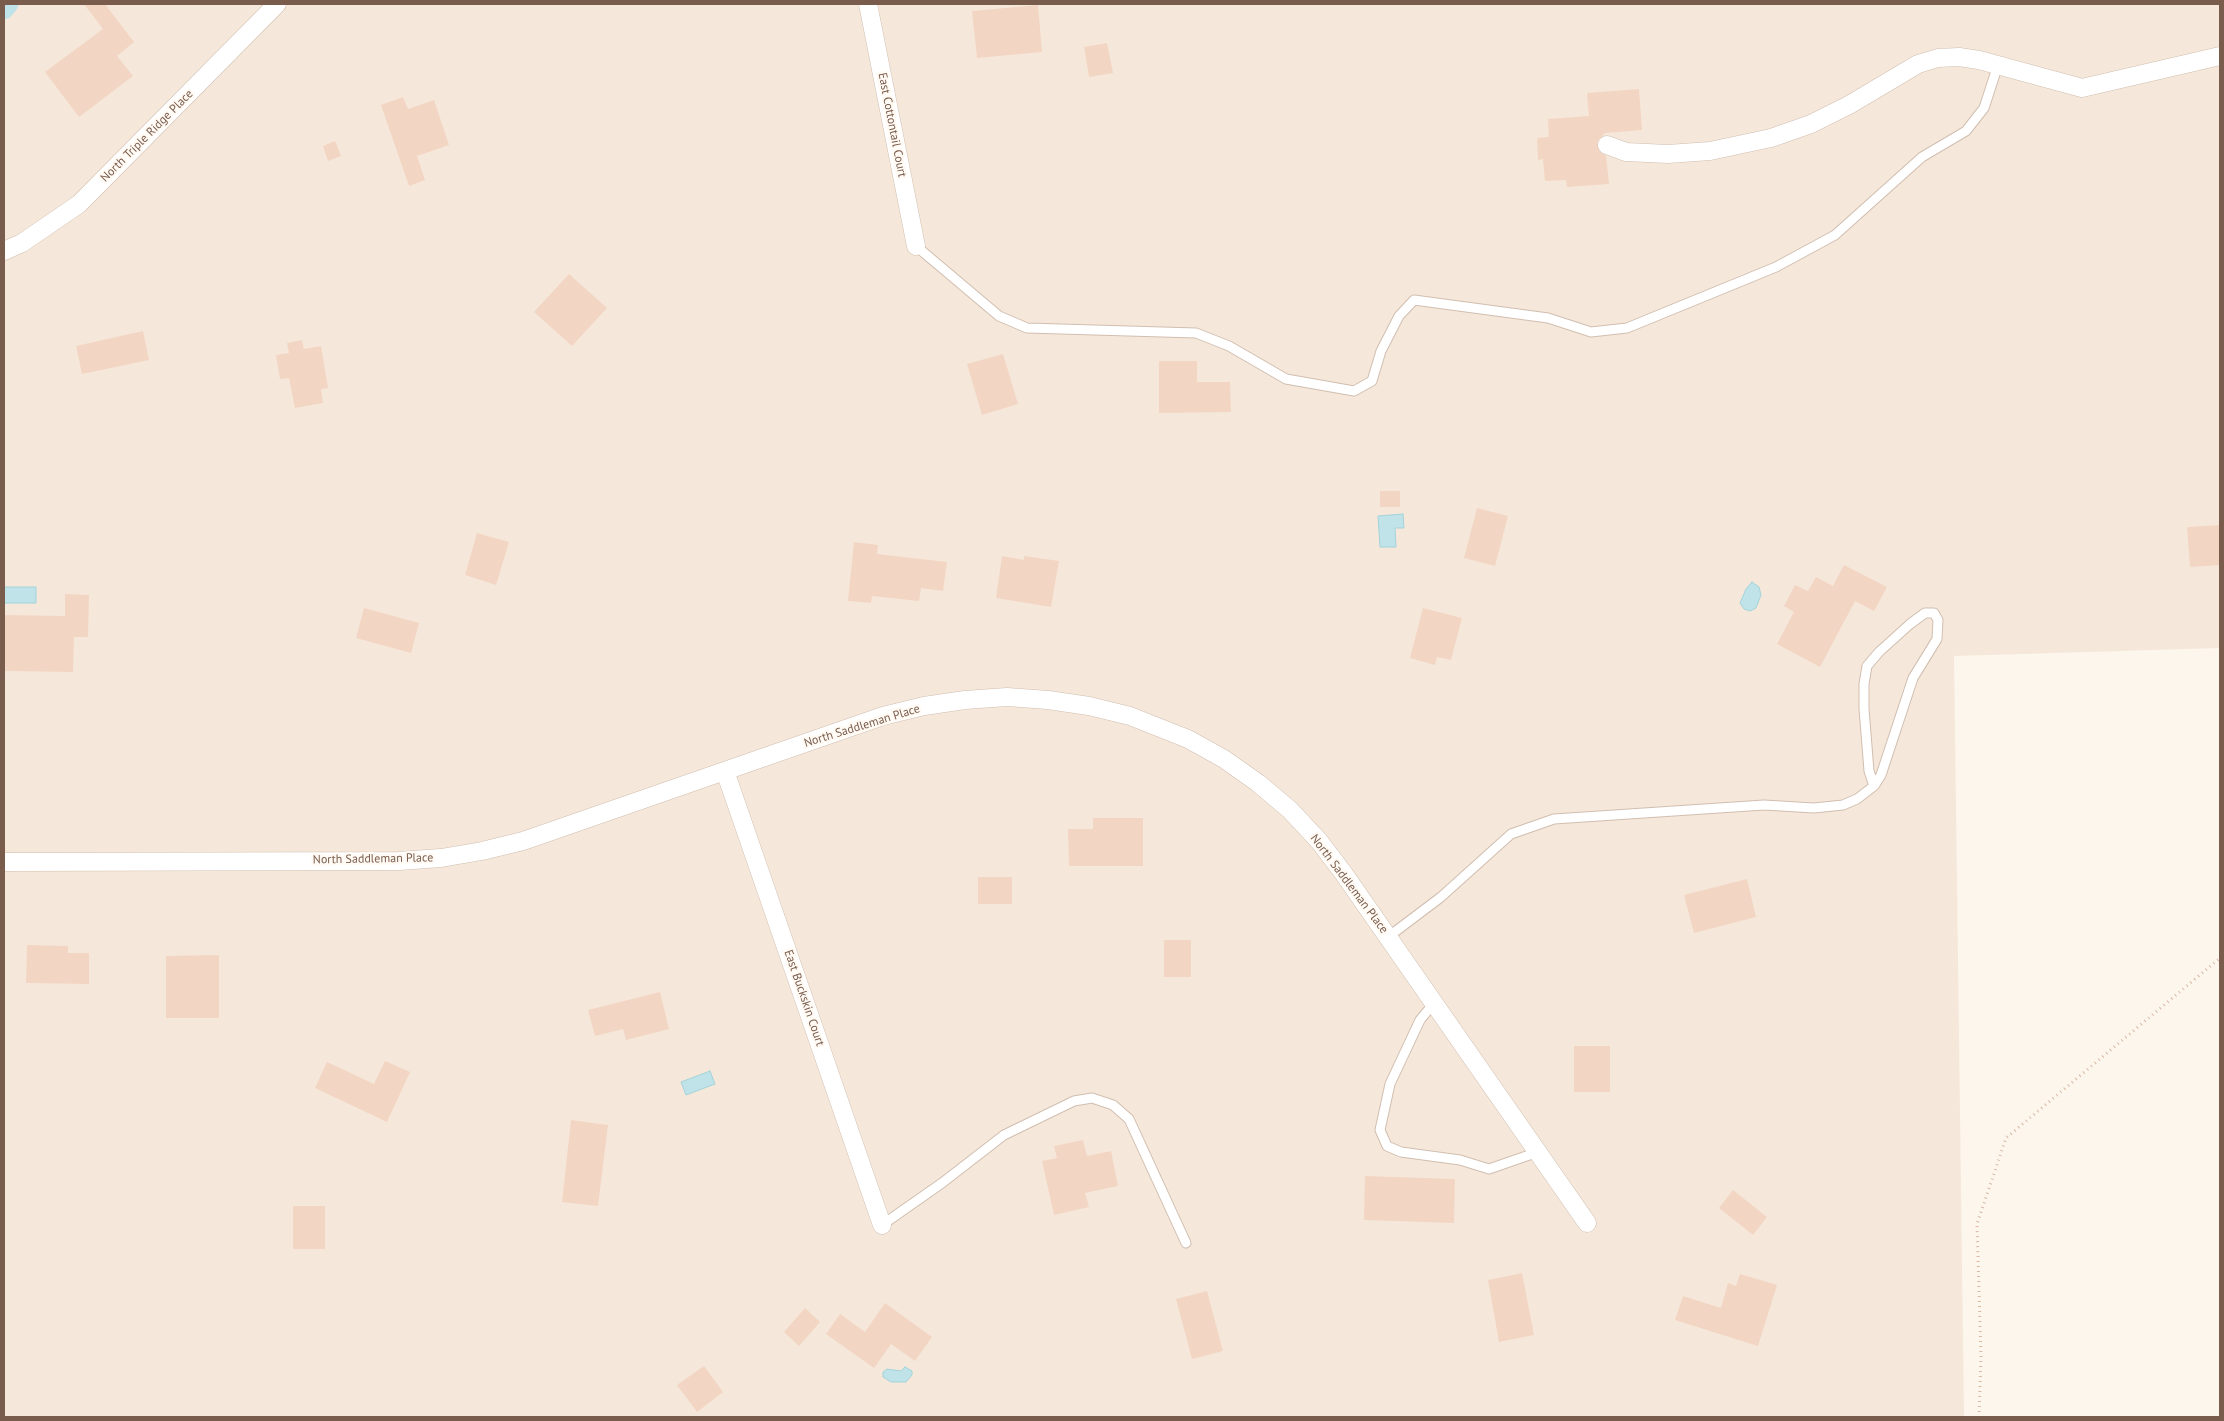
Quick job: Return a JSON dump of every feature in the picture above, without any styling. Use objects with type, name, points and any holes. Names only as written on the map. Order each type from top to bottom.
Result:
[{"type":"street","name":"North Triple Ridge Place","points":[[4,251],[22,243],[79,204],[277,4]]},
{"type":"street","name":"East Cottontail Court","points":[[868,4],[916,246]]},
{"type":"street","points":[[1607,145],[1626,152],[1654,154],[1710,151],[1771,138],[1811,124],[1848,105],[1918,64],[1938,58],[1959,57],[2082,88],[2220,56]]},
{"type":"street","name":"North Saddleman Place","points":[[4,862],[390,861],[441,858],[523,841],[883,716],[924,706],[1006,697],[1048,700],[1089,706],[1130,716],[1188,739],[1258,783],[1290,810],[1319,841],[1587,1223]]},
{"type":"street","name":"East Buckskin Court","points":[[725,771],[882,1225]]},
{"type":"lane","points":[[916,246],[999,316],[1027,328],[1196,333],[1230,346],[1286,380],[1354,390],[1372,381],[1385,342],[1399,316],[1414,300],[1548,318],[1591,332],[1626,328],[1776,267],[1835,235],[1922,157],[1966,131],[1984,108],[1998,66]]},
{"type":"lane","points":[[1388,937],[1441,897],[1511,834],[1554,819],[1764,805],[1814,808],[1842,805],[1857,799],[1874,786],[1881,775],[1913,678],[1936,639],[1938,620],[1934,612],[1924,613],[1910,624],[1879,652],[1867,666],[1864,684],[1864,709],[1869,771],[1874,786]]},
{"type":"lane","points":[[1434,1003],[1420,1020],[1390,1084],[1380,1130],[1387,1146],[1401,1152],[1460,1160],[1489,1169],[1538,1152]]},
{"type":"lane","points":[[882,1225],[942,1183],[1004,1135],[1074,1101],[1092,1098],[1113,1105],[1129,1119],[1186,1243]]},
{"type":"path","points":[[1979,1417],[1981,1356],[1977,1224],[2006,1138],[2220,958]]},
{"type":"shaded area","points":[[4,4],[2220,4],[2220,648],[1954,656],[1964,1417],[4,1417]]},
{"type":"water","points":[[1403,514],[1404,528],[1395,528],[1396,547],[1380,547],[1378,516]]},
{"type":"water","points":[[1752,582],[1759,587],[1761,595],[1756,608],[1750,611],[1744,609],[1740,603],[1746,589]]},
{"type":"water","points":[[4,587],[36,587],[36,603],[4,603]]},
{"type":"water","points":[[710,1071],[715,1084],[686,1095],[681,1082]]},
{"type":"water","points":[[905,1367],[912,1371],[912,1375],[906,1382],[891,1382],[883,1377],[883,1372],[887,1369],[901,1371]]},
{"type":"building","points":[[84,4],[105,4],[134,42],[117,56],[133,76],[79,117],[45,72],[103,29]]},
{"type":"building","points":[[1038,5],[1042,52],[977,58],[972,11]]},
{"type":"building","points":[[1107,43],[1113,73],[1089,77],[1084,47]]},
{"type":"building","points":[[1639,89],[1642,130],[1605,133],[1597,142],[1599,151],[1606,156],[1609,184],[1567,187],[1566,180],[1545,181],[1543,159],[1538,160],[1537,138],[1549,137],[1548,119],[1589,116],[1587,93]]},
{"type":"building","points":[[403,97],[408,109],[434,100],[449,145],[417,156],[425,180],[409,186],[381,105]]},
{"type":"building","points":[[335,141],[341,156],[328,161],[323,146]]},
{"type":"building","points":[[569,274],[607,308],[572,346],[534,312]]},
{"type":"building","points":[[143,331],[149,360],[82,374],[76,346]]},
{"type":"building","points":[[302,340],[304,349],[321,346],[328,388],[321,389],[323,403],[295,408],[289,378],[280,379],[276,355],[289,353],[287,343]]},
{"type":"building","points":[[1003,354],[1018,404],[982,415],[967,364]]},
{"type":"building","points":[[1159,361],[1197,361],[1197,382],[1230,382],[1231,412],[1159,413]]},
{"type":"building","points":[[1380,491],[1400,491],[1400,507],[1380,507]]},
{"type":"building","points":[[1477,508],[1508,516],[1495,566],[1464,558]]},
{"type":"building","points":[[2220,525],[2220,565],[2190,567],[2187,527]]},
{"type":"building","points":[[477,533],[509,542],[496,585],[465,575]]},
{"type":"building","points":[[854,542],[878,545],[877,554],[947,562],[943,591],[921,588],[919,601],[872,596],[871,603],[848,601]]},
{"type":"building","points":[[1002,556],[1024,560],[1024,556],[1059,561],[1051,607],[996,598]]},
{"type":"building","points":[[1844,565],[1887,587],[1874,611],[1855,601],[1820,667],[1777,644],[1794,612],[1784,606],[1795,585],[1808,591],[1816,577],[1833,586]]},
{"type":"building","points":[[65,594],[89,595],[88,637],[74,637],[73,672],[4,671],[4,615],[65,616]]},
{"type":"building","points":[[364,608],[419,623],[411,653],[356,638]]},
{"type":"building","points":[[1423,608],[1462,618],[1451,660],[1437,657],[1435,665],[1410,658]]},
{"type":"building","points":[[1093,818],[1143,818],[1143,866],[1069,866],[1068,829],[1093,829]]},
{"type":"building","points":[[978,877],[1012,877],[1012,904],[978,904]]},
{"type":"building","points":[[1747,879],[1756,917],[1694,933],[1684,895]]},
{"type":"building","points":[[1164,940],[1191,940],[1191,977],[1164,977]]},
{"type":"building","points":[[27,945],[68,946],[68,953],[89,953],[89,984],[26,983]]},
{"type":"building","points":[[219,955],[219,1018],[166,1018],[166,956]]},
{"type":"building","points":[[660,992],[669,1029],[626,1040],[623,1029],[595,1036],[588,1010]]},
{"type":"building","points":[[1574,1046],[1610,1046],[1610,1092],[1574,1092]]},
{"type":"building","points":[[385,1061],[410,1072],[387,1122],[315,1088],[327,1062],[374,1084]]},
{"type":"building","points":[[571,1120],[608,1125],[598,1206],[562,1202]]},
{"type":"building","points":[[1083,1140],[1087,1156],[1111,1151],[1118,1186],[1085,1193],[1089,1207],[1054,1215],[1042,1161],[1057,1158],[1054,1146]]},
{"type":"building","points":[[1365,1176],[1455,1179],[1454,1223],[1364,1220]]},
{"type":"building","points":[[1733,1190],[1767,1217],[1753,1235],[1719,1208]]},
{"type":"building","points":[[293,1206],[325,1206],[325,1249],[293,1249]]},
{"type":"building","points":[[1522,1273],[1534,1335],[1499,1342],[1488,1280]]},
{"type":"building","points":[[1740,1274],[1777,1285],[1758,1346],[1675,1320],[1683,1296],[1721,1308],[1728,1283],[1736,1286]]},
{"type":"building","points":[[1207,1291],[1223,1351],[1192,1359],[1176,1299]]},
{"type":"building","points":[[885,1303],[932,1337],[915,1361],[891,1344],[874,1368],[826,1334],[840,1314],[865,1332]]},
{"type":"building","points":[[805,1308],[820,1322],[799,1346],[784,1332]]},
{"type":"building","points":[[704,1366],[723,1392],[697,1412],[677,1385]]},
{"type":"waterway","points":[[4,10],[9,4]]}]
